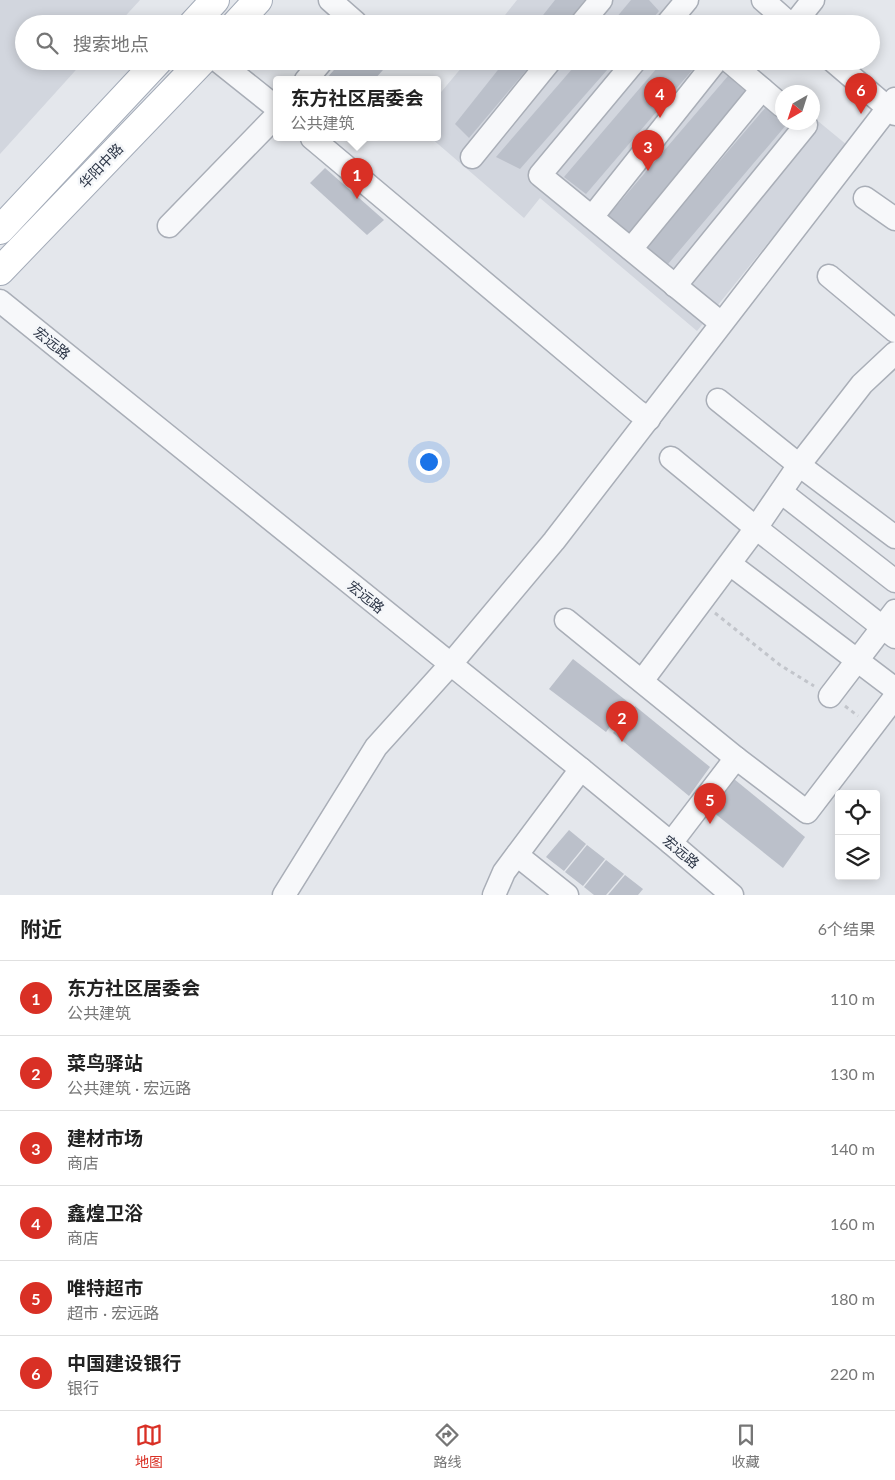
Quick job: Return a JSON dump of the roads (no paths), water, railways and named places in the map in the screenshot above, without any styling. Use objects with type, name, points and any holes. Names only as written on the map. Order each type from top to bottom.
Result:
[{"type":"main road","points":[[201,15],[215,0]]},
{"type":"main road","points":[[244,15],[258,0]]},
{"type":"main road","points":[[0,230],[150,70]]},
{"type":"main road","name":"华阳中路","points":[[0,271],[193,70]]},
{"type":"street","points":[[330,0],[347,15]]},
{"type":"street","points":[[588,15],[601,0]]},
{"type":"street","points":[[763,0],[780,15]]},
{"type":"street","points":[[801,15],[813,0]]},
{"type":"street","points":[[229,70],[273,105]]},
{"type":"street","points":[[472,157],[543,70]]},
{"type":"street","points":[[628,70],[540,175],[721,323]]},
{"type":"street","points":[[592,217],[709,70]]},
{"type":"street","points":[[739,70],[775,100]]},
{"type":"street","points":[[284,895],[376,747],[450,665],[554,541],[721,323],[893,107],[845,70]]},
{"type":"street","points":[[630,249],[762,89]]},
{"type":"street","points":[[169,226],[273,119]]},
{"type":"street","points":[[675,286],[802,130]]},
{"type":"street","points":[[316,141],[637,411],[649,419]]},
{"type":"street","points":[[865,198],[895,219]]},
{"type":"street","points":[[830,276],[895,331]]},
{"type":"street","name":"宏远路","points":[[0,301],[671,843],[732,895]]},
{"type":"street","points":[[642,681],[730,564],[799,464],[862,384],[895,353]]},
{"type":"street","points":[[718,400],[895,537]]},
{"type":"street","points":[[671,458],[756,528],[891,625],[856,660],[830,696]]},
{"type":"street","points":[[781,492],[895,582]]},
{"type":"street","points":[[730,564],[895,689]]},
{"type":"street","points":[[566,620],[736,758],[807,812],[895,697]]},
{"type":"street","points":[[671,843],[736,758]]},
{"type":"street","points":[[494,895],[504,872],[581,770]]},
{"type":"street","points":[[517,855],[567,895]]},
{"type":"place","name":"中国建设银行","points":[[861,114]]},
{"type":"place","name":"鑫煌卫浴","points":[[660,118]]},
{"type":"place","name":"建材市场","points":[[648,171]]},
{"type":"place","name":"东方社区居委会","points":[[357,199]]},
{"type":"place","name":"菜鸟驿站","points":[[622,742]]},
{"type":"place","name":"唯特超市","points":[[710,824]]}]
